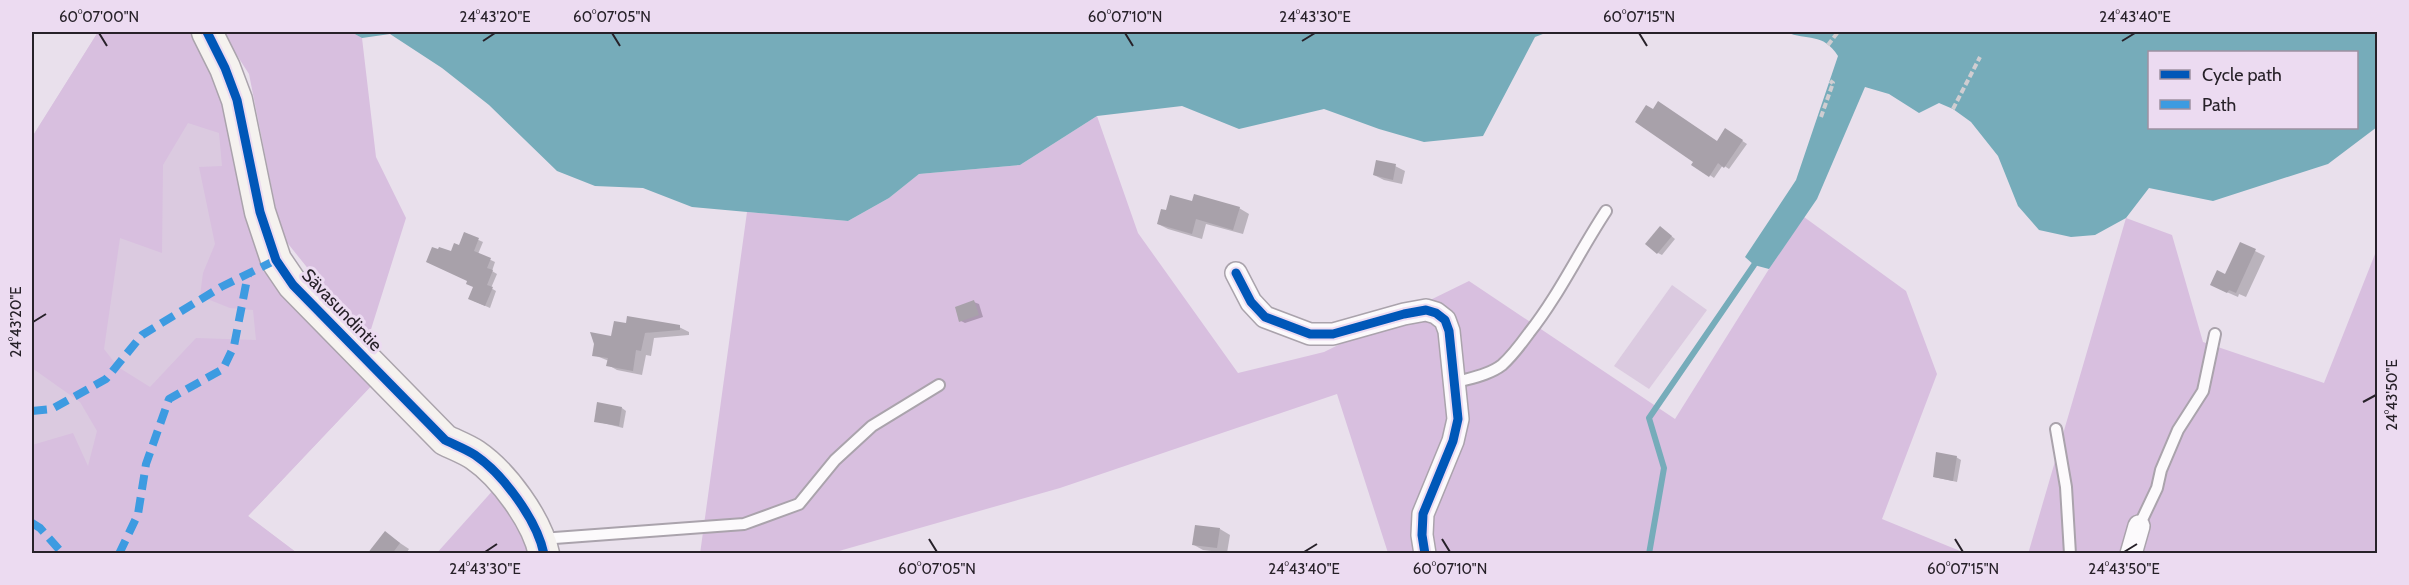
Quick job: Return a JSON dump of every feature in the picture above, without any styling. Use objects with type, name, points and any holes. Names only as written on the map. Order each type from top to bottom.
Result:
[{"type":"street","name":"Sävasundintie","points":[[207,32],[225,68],[237,100],[260,212],[276,260],[301,293],[446,440],[472,453],[502,480],[534,525],[542,546]]},
{"type":"street","points":[[1236,273],[1251,302],[1265,317],[1310,334],[1333,334],[1426,310],[1436,313],[1445,320],[1449,331],[1458,420],[1453,441],[1423,514],[1422,535],[1425,554]]},
{"type":"street","points":[[2131,554],[2139,526]]},
{"type":"lane","points":[[1454,383],[1486,373],[1502,365],[1518,348],[1551,305],[1583,246],[1606,211]]},
{"type":"lane","points":[[2139,526],[2157,488],[2161,470],[2178,430],[2203,391],[2215,334]]},
{"type":"lane","points":[[542,546],[744,524],[799,504],[835,460],[872,426],[939,385]]},
{"type":"lane","points":[[2056,429],[2066,488],[2070,554]]},
{"type":"path","points":[[1828,45],[1838,32]]},
{"type":"path","points":[[1953,109],[1980,57]]},
{"type":"path","points":[[1821,117],[1833,82],[1830,81]]},
{"type":"shaded area","points":[[98,32],[196,32],[263,271],[374,383],[248,516],[297,553],[32,553],[32,134]]},
{"type":"shaded area","points":[[98,32],[196,32],[227,94],[252,232],[263,271],[374,383],[248,516],[297,553],[199,554],[195,551],[184,554],[32,553],[32,445],[73,433],[88,466],[97,431],[80,402],[32,368],[32,134]],"holes":[[[188,123],[219,133],[222,166],[199,167],[215,244],[203,273],[200,296],[230,308],[253,310],[256,340],[196,338],[150,387],[118,367],[104,349],[120,238],[162,253],[163,165]]]},
{"type":"shaded area","points":[[222,32],[351,32],[362,38],[376,157],[406,218],[367,342],[281,235],[249,74]]},
{"type":"shaded area","points":[[1097,116],[1138,233],[1238,373],[1324,352],[1469,281],[1675,419],[1804,217],[1906,291],[1937,374],[1882,519],[1965,553],[1388,553],[1337,394],[1060,488],[832,553],[700,554],[747,212],[848,221],[889,198],[919,174],[1020,165]]},
{"type":"shaded area","points":[[2126,218],[2172,235],[2203,342],[2324,383],[2377,249],[2377,553],[2028,554]]},
{"type":"shaded area","points":[[1672,285],[1707,310],[1649,389],[1614,366]]},
{"type":"shaded area","points":[[495,488],[535,554],[436,554]]},
{"type":"water","points":[[351,32],[1548,32],[1535,37],[1483,136],[1424,142],[1324,109],[1239,129],[1182,106],[1097,116],[1020,165],[919,174],[889,198],[848,221],[692,207],[643,188],[595,186],[557,171],[489,105],[442,68],[390,34],[362,38]]},
{"type":"water","points":[[1786,32],[2377,32],[2377,127],[2328,164],[2213,201],[2149,188],[2126,218],[2095,235],[2071,237],[2039,230],[2018,206],[1998,156],[1971,122],[1953,109],[1939,103],[1919,113],[1889,94],[1865,87],[1817,199],[1769,269],[1754,265],[1745,257],[1796,180],[1838,56],[1826,43]]},
{"type":"building","points":[[1658,101],[1717,141],[1725,128],[1743,140],[1724,168],[1718,163],[1709,177],[1691,165],[1693,162],[1635,122],[1646,105],[1653,109]]},
{"type":"building","points":[[1376,160],[1396,164],[1393,180],[1373,175]]},
{"type":"building","points":[[1194,194],[1240,207],[1233,230],[1196,219],[1192,234],[1157,224],[1161,209],[1166,210],[1170,195],[1192,201]]},
{"type":"building","points":[[1660,226],[1672,236],[1657,254],[1645,244]]},
{"type":"building","points":[[464,232],[479,238],[474,251],[491,258],[487,268],[493,270],[487,285],[493,287],[485,306],[468,299],[473,287],[466,284],[467,281],[426,262],[432,247],[451,251],[454,243],[459,245]]},
{"type":"building","points":[[2240,242],[2256,249],[2236,293],[2229,290],[2227,293],[2210,285],[2217,270],[2225,274]]},
{"type":"building","points":[[974,300],[979,315],[959,322],[955,307]]},
{"type":"building","points":[[627,316],[680,325],[680,330],[645,333],[641,351],[636,350],[633,371],[606,366],[608,358],[592,356],[594,344],[590,332],[611,336],[614,321],[626,323]]},
{"type":"building","points":[[597,402],[622,407],[619,426],[594,422]]},
{"type":"building","points":[[1936,452],[1957,456],[1953,481],[1933,477]]},
{"type":"building","points":[[1195,525],[1220,528],[1217,548],[1192,545]]},
{"type":"building","points":[[385,531],[400,543],[392,554],[367,554]]},
{"type":"waterway","points":[[1649,554],[1664,468],[1649,418],[1754,265]]},
{"type":"marked path","points":[[32,411],[52,409],[106,379],[142,335],[221,287],[276,260]]},
{"type":"marked path","points":[[119,554],[138,514],[146,464],[169,399],[223,369],[234,346],[248,274]]},
{"type":"marked path","points":[[32,523],[40,528],[63,554]]},
{"type":"cycle path","points":[[207,32],[225,68],[237,100],[260,212],[276,260],[293,285],[445,440],[475,455],[497,474],[526,513],[544,554]]},
{"type":"cycle path","points":[[1236,273],[1251,302],[1265,317],[1310,334],[1333,334],[1426,310],[1436,313],[1445,320],[1449,331],[1458,419],[1453,441],[1423,514],[1422,535],[1425,554]]}]
